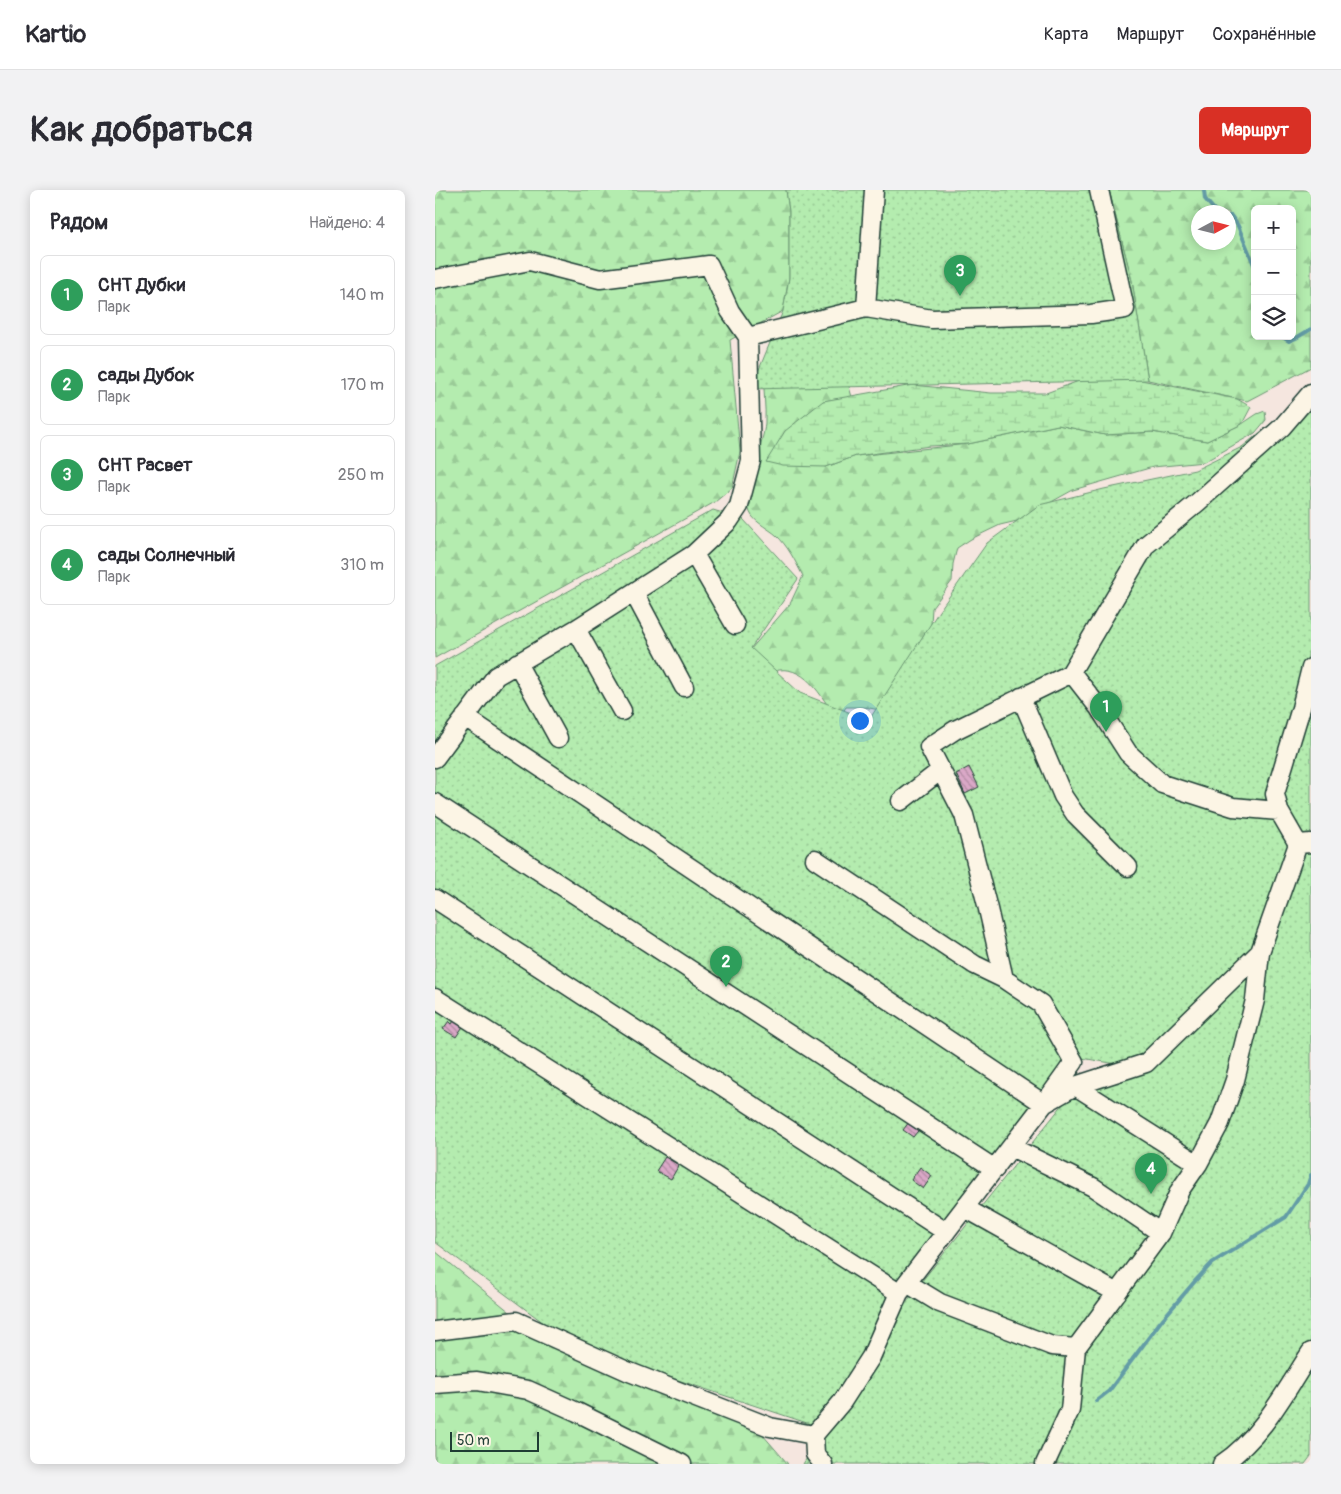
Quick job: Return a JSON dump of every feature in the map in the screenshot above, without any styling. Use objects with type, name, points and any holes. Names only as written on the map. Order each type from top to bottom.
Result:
[{"type":"street","points":[[865,308],[874,190]]},
{"type":"street","points":[[748,337],[865,308],[931,319],[1091,314],[1125,310],[1099,190]]},
{"type":"street","points":[[435,279],[530,261],[600,279],[709,265],[730,311],[748,337],[751,461],[739,506],[729,521],[694,554],[576,629],[496,676],[435,758]]},
{"type":"street","points":[[1004,979],[989,909],[964,815],[929,747],[955,730],[1072,673],[1146,545],[1198,502],[1282,427],[1311,393]]},
{"type":"street","points":[[694,554],[735,625]]},
{"type":"street","points":[[634,593],[684,687]]},
{"type":"street","points":[[576,629],[622,711]]},
{"type":"street","points":[[517,663],[558,738]]},
{"type":"street","points":[[1045,1464],[1070,1410],[1075,1348],[1161,1233],[1180,1190],[1220,1123],[1235,1080],[1255,1000],[1261,952],[1305,844],[1279,811],[1275,794],[1311,668]]},
{"type":"street","points":[[1072,673],[1099,708],[1128,752],[1162,784],[1233,807],[1279,811]]},
{"type":"street","points":[[1021,698],[1063,796],[1075,814],[1127,867]]},
{"type":"street","points":[[465,717],[1044,1104]]},
{"type":"street","points":[[901,801],[941,770]]},
{"type":"street","points":[[435,803],[995,1169]]},
{"type":"street","points":[[815,859],[975,965],[1004,979],[1041,1004],[1074,1062],[995,1169],[903,1288],[871,1357],[842,1402],[814,1434],[815,1454],[823,1464]]},
{"type":"street","points":[[435,899],[946,1232]]},
{"type":"street","points":[[1044,1104],[1075,1086],[1146,1063],[1261,952]]},
{"type":"street","points":[[435,998],[903,1288],[1052,1346],[1075,1348]]},
{"type":"street","points":[[1075,1086],[1197,1164]]},
{"type":"street","points":[[1011,1146],[1093,1187],[1161,1233]]},
{"type":"street","points":[[965,1208],[1117,1293]]},
{"type":"street","points":[[435,1331],[516,1321],[627,1371],[770,1427],[814,1434]]},
{"type":"street","points":[[1222,1464],[1235,1455],[1258,1432],[1311,1352]]},
{"type":"street","points":[[435,1384],[477,1381],[528,1390],[682,1464]]},
{"type":"green space","points":[[435,190],[786,190],[789,211],[789,278],[783,311],[730,340],[740,452],[732,488],[715,502],[435,658]]},
{"type":"green space","points":[[786,190],[1109,190],[1132,281],[1148,380],[751,389],[783,311],[789,278],[789,211]]},
{"type":"green space","points":[[1109,190],[1311,190],[1311,367],[1247,401],[1148,380],[1132,281]]},
{"type":"green space","points":[[764,374],[847,380],[852,397],[823,401],[826,467],[856,456],[968,444],[1058,425],[1105,435],[1152,432],[1207,441],[1265,411],[1266,420],[1255,433],[1204,462],[1153,467],[1073,490],[1017,521],[1000,525],[957,548],[953,564],[952,581],[932,608],[930,640],[880,710],[864,707],[846,707],[837,722],[821,696],[807,679],[789,670],[779,670],[764,678],[710,696],[790,604],[803,576],[784,544],[776,535],[754,519],[748,507],[750,484],[764,433]]},
{"type":"green space","points":[[1141,380],[1237,399],[1251,407],[1242,424],[1207,441],[1152,432],[1105,435],[1058,425],[968,444],[930,446],[856,456],[826,467],[783,466],[766,462],[785,431],[823,401],[913,385],[991,393],[1046,393],[1079,381]]},
{"type":"green space","points":[[1311,391],[1311,643],[1298,697],[1311,713],[1311,1456],[1305,1464],[803,1464],[914,1291],[1068,1098],[1146,1069],[1064,1055],[1059,1068],[889,1292],[860,1362],[813,1425],[624,1362],[548,1326],[435,1242],[435,666],[713,510],[743,519],[798,579],[751,648],[800,693],[869,720],[939,611],[987,543],[1039,505],[1195,470],[1242,447]]},
{"type":"green space","points":[[435,1251],[553,1347],[762,1434],[788,1464],[435,1464]]},
{"type":"building","points":[[969,767],[979,787],[965,794],[956,774]]},
{"type":"building","points":[[455,1019],[464,1025],[456,1037],[443,1029],[449,1021],[452,1024]]},
{"type":"building","points":[[912,1118],[922,1126],[913,1137],[903,1130]]},
{"type":"building","points":[[665,1157],[679,1165],[671,1179],[656,1171]]},
{"type":"building","points":[[920,1167],[932,1176],[923,1189],[911,1180]]},
{"type":"waterway","points":[[1204,190],[1205,199],[1210,205]]},
{"type":"waterway","points":[[1236,223],[1251,257]]},
{"type":"waterway","points":[[1296,338],[1311,329]]},
{"type":"waterway","points":[[1287,340],[1291,340]]},
{"type":"waterway","points":[[1096,1401],[1109,1391],[1161,1321],[1212,1263],[1286,1217],[1308,1184],[1311,1175]]},
{"type":"place","name":"СНТ Расвет","points":[[960,296]]},
{"type":"place","name":"СНТ Дубки","points":[[1106,732]]},
{"type":"place","name":"сады Дубок","points":[[726,987]]},
{"type":"place","name":"сады Солнечный","points":[[1151,1194]]}]
